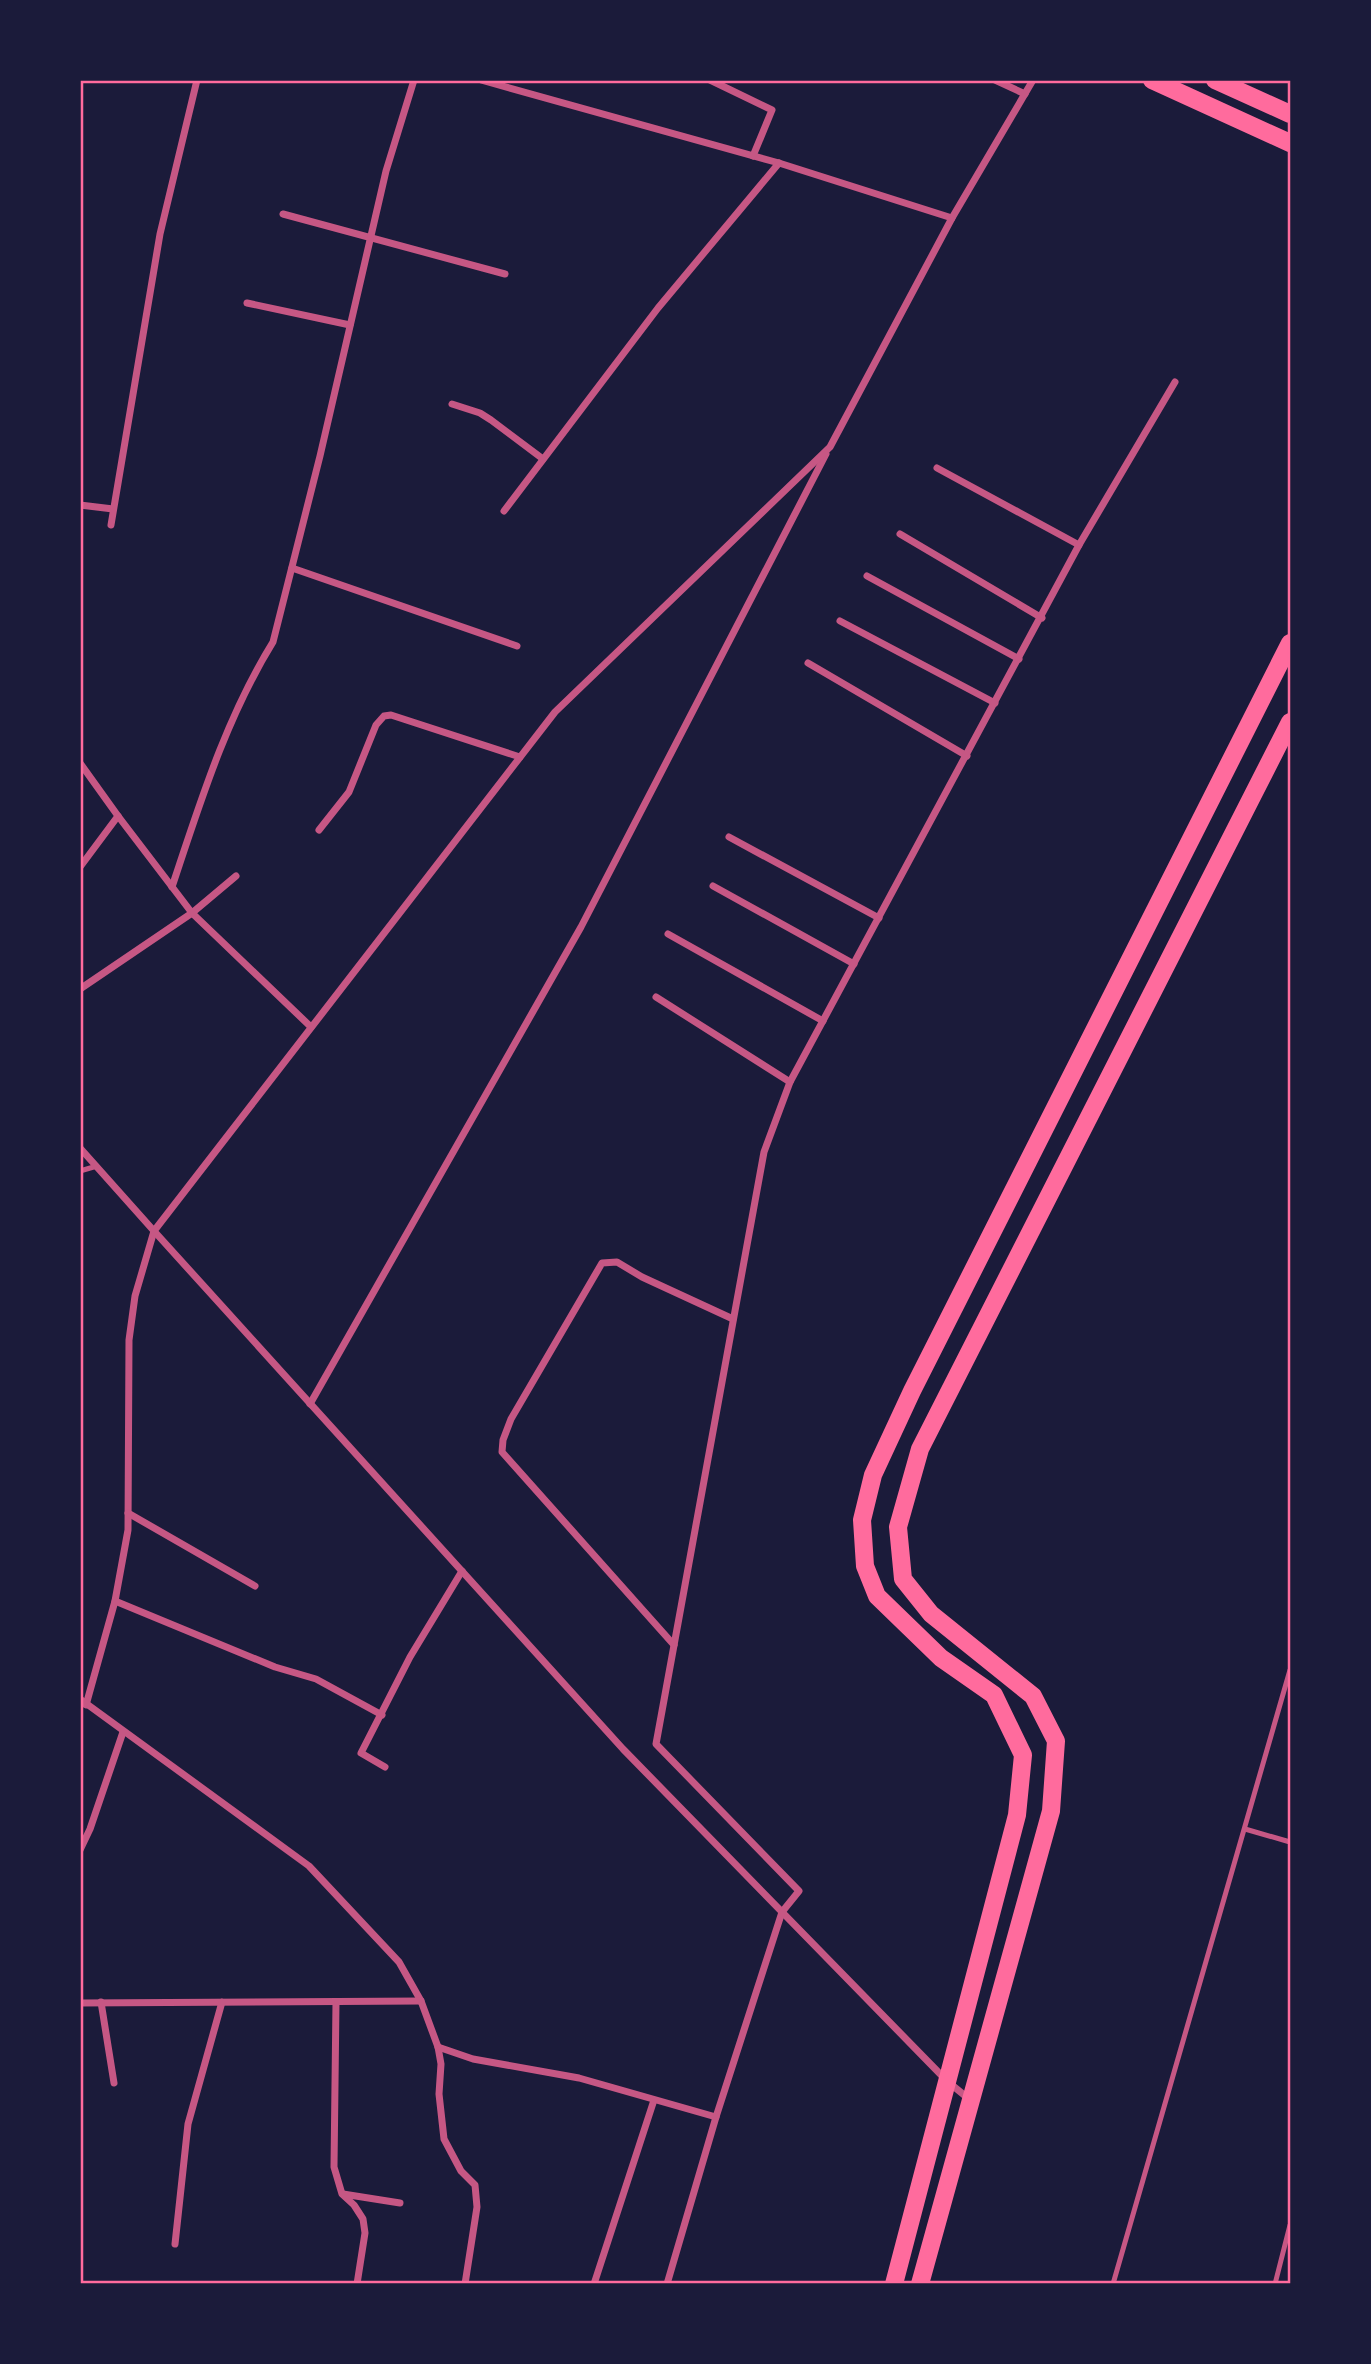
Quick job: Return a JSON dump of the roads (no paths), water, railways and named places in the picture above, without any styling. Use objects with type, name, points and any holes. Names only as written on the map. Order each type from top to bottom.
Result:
[{"type":"main road","points":[[1152,80],[1290,143]]},
{"type":"main road","points":[[1215,80],[1290,114]]},
{"type":"main road","points":[[894,2284],[1017,1815],[1023,1755],[994,1695],[941,1658],[877,1596],[865,1566],[862,1520],[873,1475],[912,1391],[1290,643]]},
{"type":"main road","points":[[920,2284],[1051,1811],[1056,1741],[1033,1696],[931,1614],[903,1579],[898,1527],[920,1449],[1290,722]]},
{"type":"street","points":[[111,525],[160,234],[197,80]]},
{"type":"street","points":[[172,887],[215,756],[257,668],[273,642],[386,171],[414,80]]},
{"type":"street","points":[[481,80],[779,163],[952,218]]},
{"type":"street","points":[[710,80],[772,110],[753,156]]},
{"type":"street","points":[[995,80],[1025,94]]},
{"type":"street","points":[[310,1404],[581,927],[952,218],[1033,80]]},
{"type":"street","points":[[504,511],[658,308],[779,163]]},
{"type":"street","points":[[283,214],[505,274]]},
{"type":"street","points":[[247,303],[350,325]]},
{"type":"street","points":[[667,2284],[716,2117],[782,1912],[799,1891],[656,1744],[764,1152],[790,1082],[1079,545],[1175,382]]},
{"type":"street","points":[[452,404],[491,420],[543,460]]},
{"type":"street","points":[[465,2284],[477,2207],[475,2185],[461,2171],[444,2139],[438,2047],[421,2001],[399,1962],[309,1866],[83,1702],[115,1601],[128,1530],[129,1340],[135,1296],[154,1231],[555,712],[830,447]]},
{"type":"street","points":[[937,468],[1079,545]]},
{"type":"street","points":[[80,505],[113,509]]},
{"type":"street","points":[[900,534],[1042,618]]},
{"type":"street","points":[[292,568],[517,646]]},
{"type":"street","points":[[867,576],[1020,659]]},
{"type":"street","points":[[840,621],[995,703]]},
{"type":"street","points":[[808,663],[967,755]]},
{"type":"street","points":[[319,830],[349,792],[376,725],[384,716],[391,715],[520,757]]},
{"type":"street","points":[[80,763],[192,913],[311,1027]]},
{"type":"street","points":[[80,867],[118,816]]},
{"type":"street","points":[[729,837],[879,918]]},
{"type":"street","points":[[80,989],[192,913],[236,876]]},
{"type":"street","points":[[713,886],[855,964]]},
{"type":"street","points":[[668,934],[823,1021]]},
{"type":"street","points":[[656,998],[790,1082]]},
{"type":"street","points":[[80,1148],[623,1749],[947,2081],[971,2101]]},
{"type":"street","points":[[674,1645],[502,1452],[503,1440],[511,1419],[602,1263],[617,1262],[642,1278],[733,1320]]},
{"type":"street","points":[[128,1513],[256,1586]]},
{"type":"street","points":[[385,1767],[361,1753],[410,1657],[461,1571]]},
{"type":"street","points":[[115,1601],[275,1667],[316,1679],[382,1715]]},
{"type":"street","points":[[80,1850],[90,1829],[122,1732]]},
{"type":"street","points":[[80,2003],[421,2001]]},
{"type":"street","points":[[175,2244],[188,2124],[222,2002]]},
{"type":"street","points":[[336,2002],[334,2167],[342,2194],[363,2218],[365,2233],[357,2284]]},
{"type":"street","points":[[101,2003],[114,2082]]},
{"type":"street","points":[[438,2047],[473,2059],[579,2078],[716,2117]]},
{"type":"street","points":[[594,2284],[654,2100]]},
{"type":"street","points":[[342,2194],[400,2203]]},
{"type":"lane","points":[[80,1171],[97,1166]]},
{"type":"lane","points":[[1113,2284],[1290,1671]]},
{"type":"lane","points":[[1245,1829],[1290,1842]]},
{"type":"lane","points":[[1275,2284],[1290,2225]]}]
